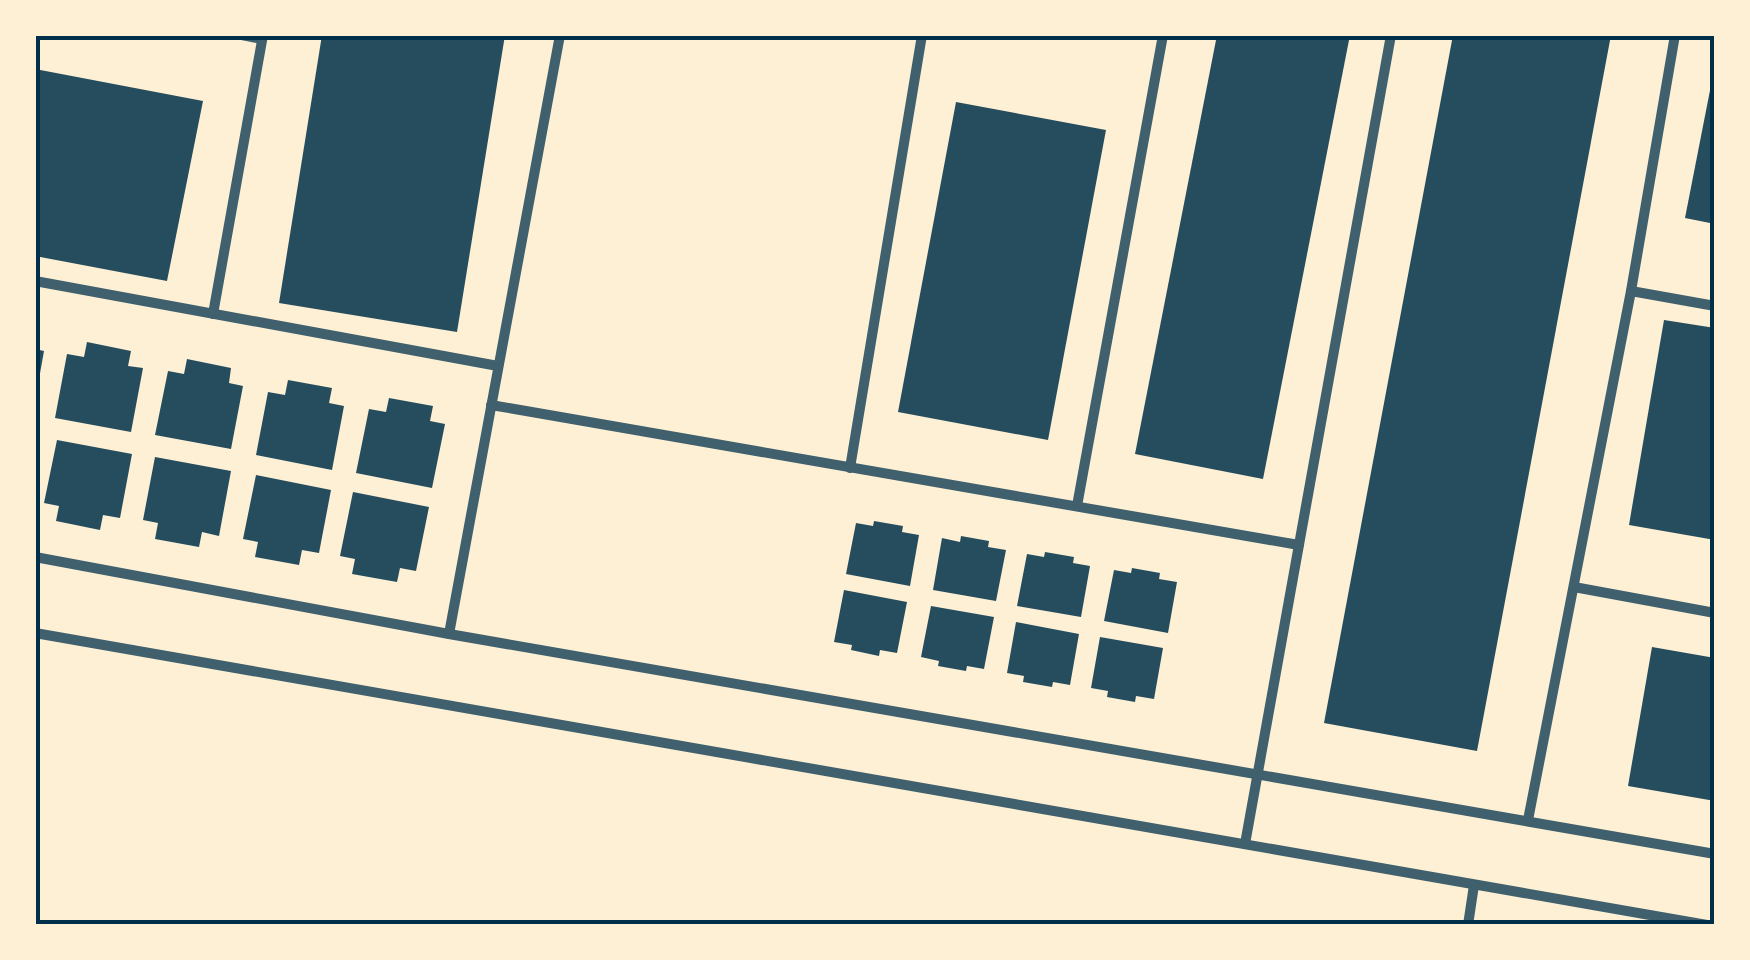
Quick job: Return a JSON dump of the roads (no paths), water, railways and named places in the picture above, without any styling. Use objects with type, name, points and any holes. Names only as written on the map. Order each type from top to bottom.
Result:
[{"type":"street","points":[[214,314],[263,37],[242,35]]},
{"type":"street","points":[[449,634],[560,35]]},
{"type":"street","points":[[850,468],[922,35]]},
{"type":"street","points":[[1077,506],[1163,35]]},
{"type":"street","points":[[1245,844],[1392,35]]},
{"type":"street","points":[[1528,820],[1631,291],[1675,35]]},
{"type":"street","points":[[35,282],[498,366]]},
{"type":"street","points":[[1631,291],[1715,306]]},
{"type":"street","points":[[491,405],[1299,544]]},
{"type":"street","points":[[35,557],[449,634],[1715,854]]},
{"type":"street","points":[[1574,588],[1715,612]]},
{"type":"street","points":[[35,633],[1707,925]]},
{"type":"street","points":[[1468,925],[1474,885]]}]
